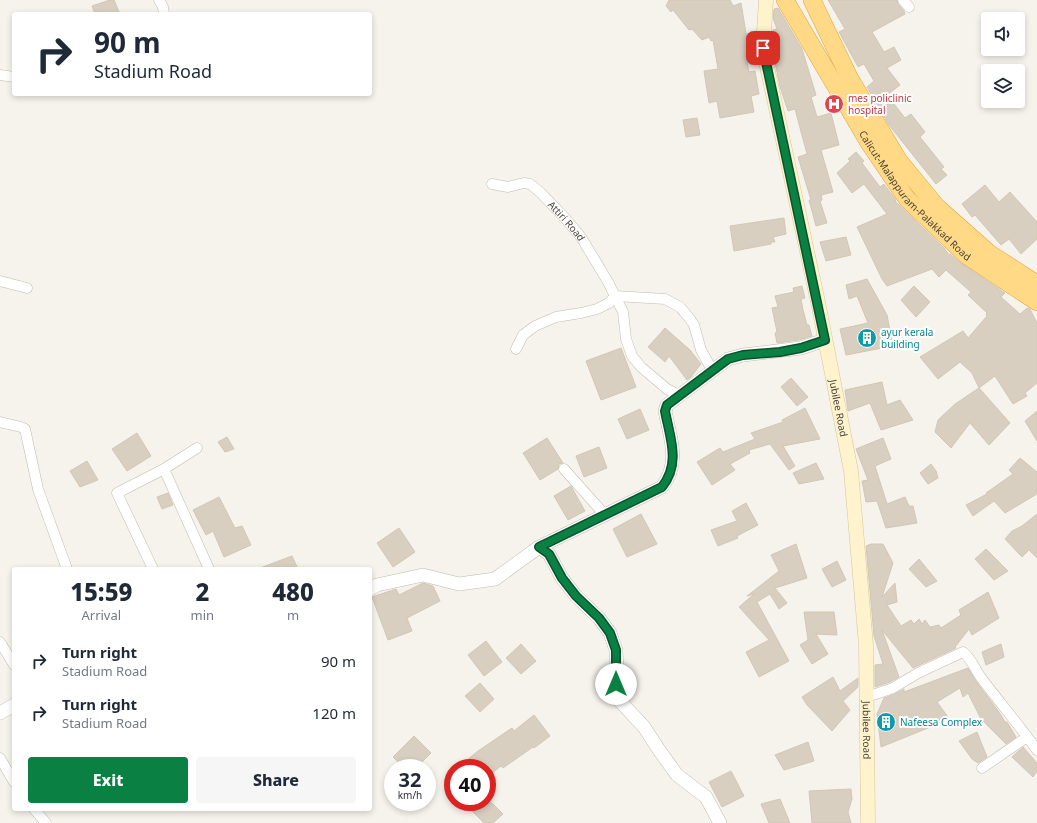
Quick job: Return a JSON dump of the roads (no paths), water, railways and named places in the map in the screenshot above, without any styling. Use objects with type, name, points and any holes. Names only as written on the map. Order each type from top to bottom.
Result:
[{"type":"highway","name":"Calicut-Malappuram-Palakkad Road","points":[[785,0],[868,143],[907,199],[967,256],[1037,302]]},
{"type":"highway","points":[[812,0],[849,77],[899,161],[936,206],[989,253],[1037,284]]},
{"type":"main road","name":"Jubilee Road","points":[[766,0],[763,48],[825,340],[851,471],[866,645],[868,823]]},
{"type":"street","points":[[159,0],[164,12]]},
{"type":"street","points":[[0,75],[12,77]]},
{"type":"street","name":"Attiri Road","points":[[492,184],[508,187],[524,183],[530,184],[540,192],[581,237],[608,282],[623,312],[626,339],[632,356],[641,367],[667,389],[680,395]]},
{"type":"street","points":[[0,281],[27,288]]},
{"type":"street","points":[[516,349],[523,335],[535,326],[556,317],[581,313],[597,308],[609,303],[615,296],[664,299],[680,307],[690,319],[694,325],[701,350],[712,370]]},
{"type":"street","points":[[372,588],[377,585],[423,575],[459,584],[496,579],[539,547],[662,487],[668,479],[674,454],[665,411],[667,405],[712,370],[728,359],[743,355],[780,352],[801,348],[825,340]]},
{"type":"street","points":[[0,422],[25,429],[38,489],[66,567]]},
{"type":"street","points":[[152,567],[117,493],[164,469],[197,448]]},
{"type":"street","points":[[164,469],[208,567]]},
{"type":"street","points":[[564,469],[605,515]]},
{"type":"street","points":[[539,547],[549,554],[562,578],[576,596],[599,618],[610,633],[616,650],[616,690],[619,700],[644,727],[678,775],[706,797],[720,823]]},
{"type":"street","points":[[0,642],[12,662]]},
{"type":"street","points":[[866,697],[892,688],[918,673],[963,652],[969,657],[981,677],[1037,750]]},
{"type":"street","points":[[0,713],[12,706]]},
{"type":"street","points":[[982,768],[1027,737]]},
{"type":"street","points":[[0,758],[12,779]]},
{"type":"street","points":[[36,811],[46,823]]},
{"type":"place","name":"mes policlinic hospital","points":[[834,104]]},
{"type":"place","name":"ayur kerala building","points":[[867,338]]},
{"type":"place","name":"Nafeesa Complex","points":[[886,722]]}]
